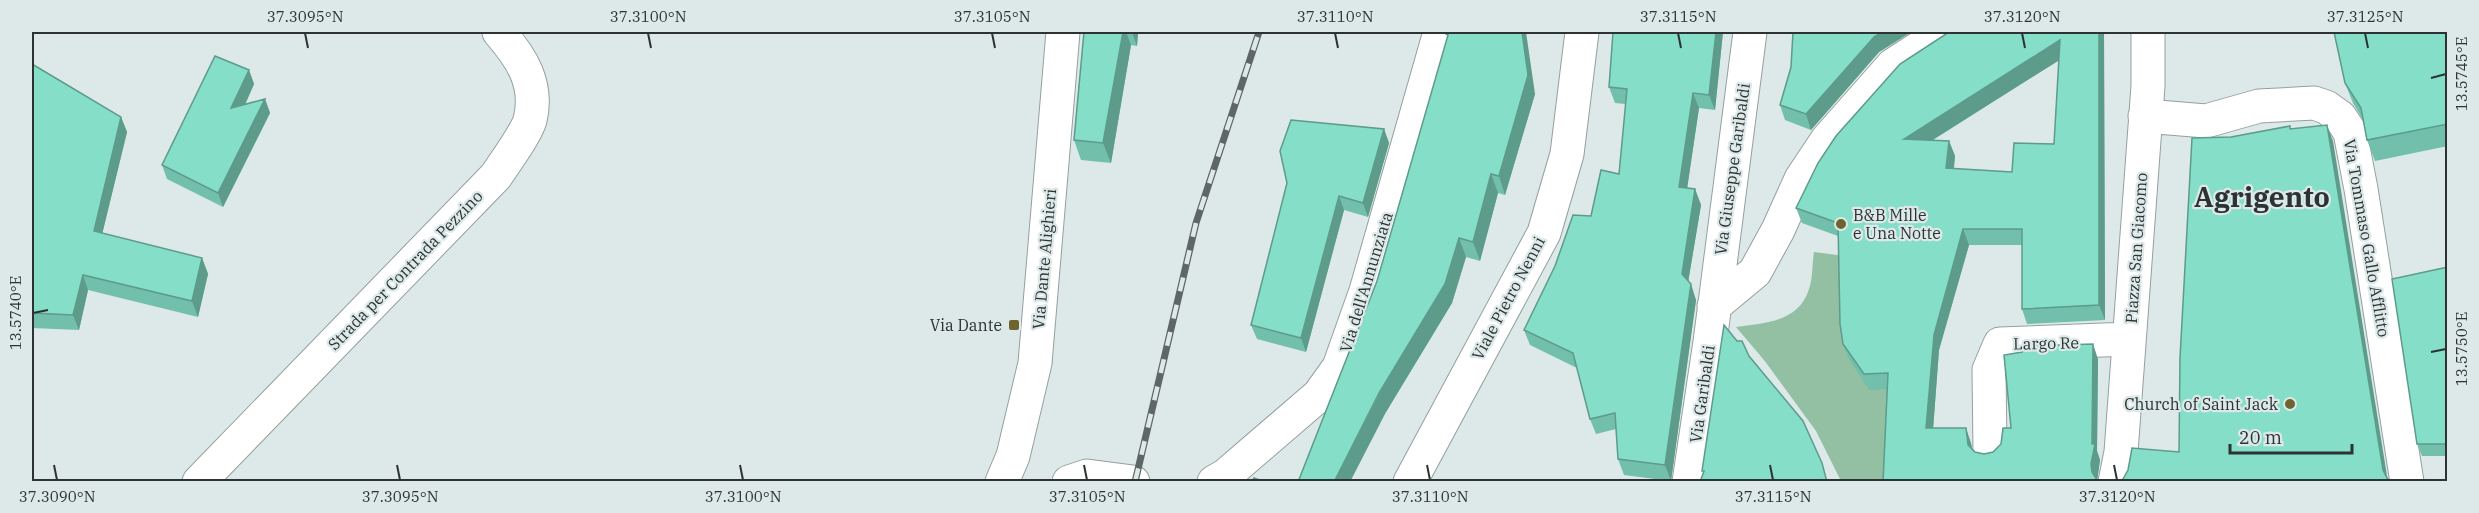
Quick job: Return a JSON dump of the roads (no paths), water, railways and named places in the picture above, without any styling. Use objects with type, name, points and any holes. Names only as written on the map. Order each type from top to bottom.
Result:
[{"type":"street","name":"Strada per Contrada Pezzino","points":[[199,482],[496,176],[530,122],[533,91],[525,67],[499,32]]},
{"type":"street","name":"Via Dante Alighieri","points":[[1002,482],[1013,456],[1035,363],[1063,32]]},
{"type":"street","name":"Via dell'Annunziata","points":[[1214,482],[1226,475],[1319,395],[1340,367],[1366,291],[1440,32]]},
{"type":"street","name":"Viale Pietro Nenni","points":[[1410,482],[1544,233],[1567,154],[1582,32]]},
{"type":"street","name":"Via Giuseppe Garibaldi","points":[[1714,306],[1750,32]]},
{"type":"street","points":[[1714,306],[1755,272],[1778,230],[1801,179],[1827,140],[1893,65],[1944,32]]},
{"type":"street","name":"Piazza San Giacomo","points":[[2117,473],[2145,116],[2148,32]]},
{"type":"street","name":"Via Tommaso Gallo Afflitto","points":[[2145,116],[2206,121],[2259,105],[2314,103],[2326,106],[2340,117],[2350,132],[2361,189],[2404,467]]},
{"type":"street","name":"Via Garibaldi","points":[[1689,482],[1714,306]]},
{"type":"street","name":"Largo Re","points":[[1990,451],[1989,370],[2000,344],[2129,339]]},
{"type":"street","points":[[1069,482],[1087,476],[1133,482]]},
{"type":"railway","points":[[1135,482],[1196,223],[1259,32]]},
{"type":"place","name":"B&B Mille e Una Notte","points":[[1841,224]]},
{"type":"place","name":"Via Dante","points":[[1014,325]]},
{"type":"place","name":"Church of Saint Jack","points":[[2290,404]]},
{"type":"district","name":"Agrigento","points":[[2262,196]]}]
